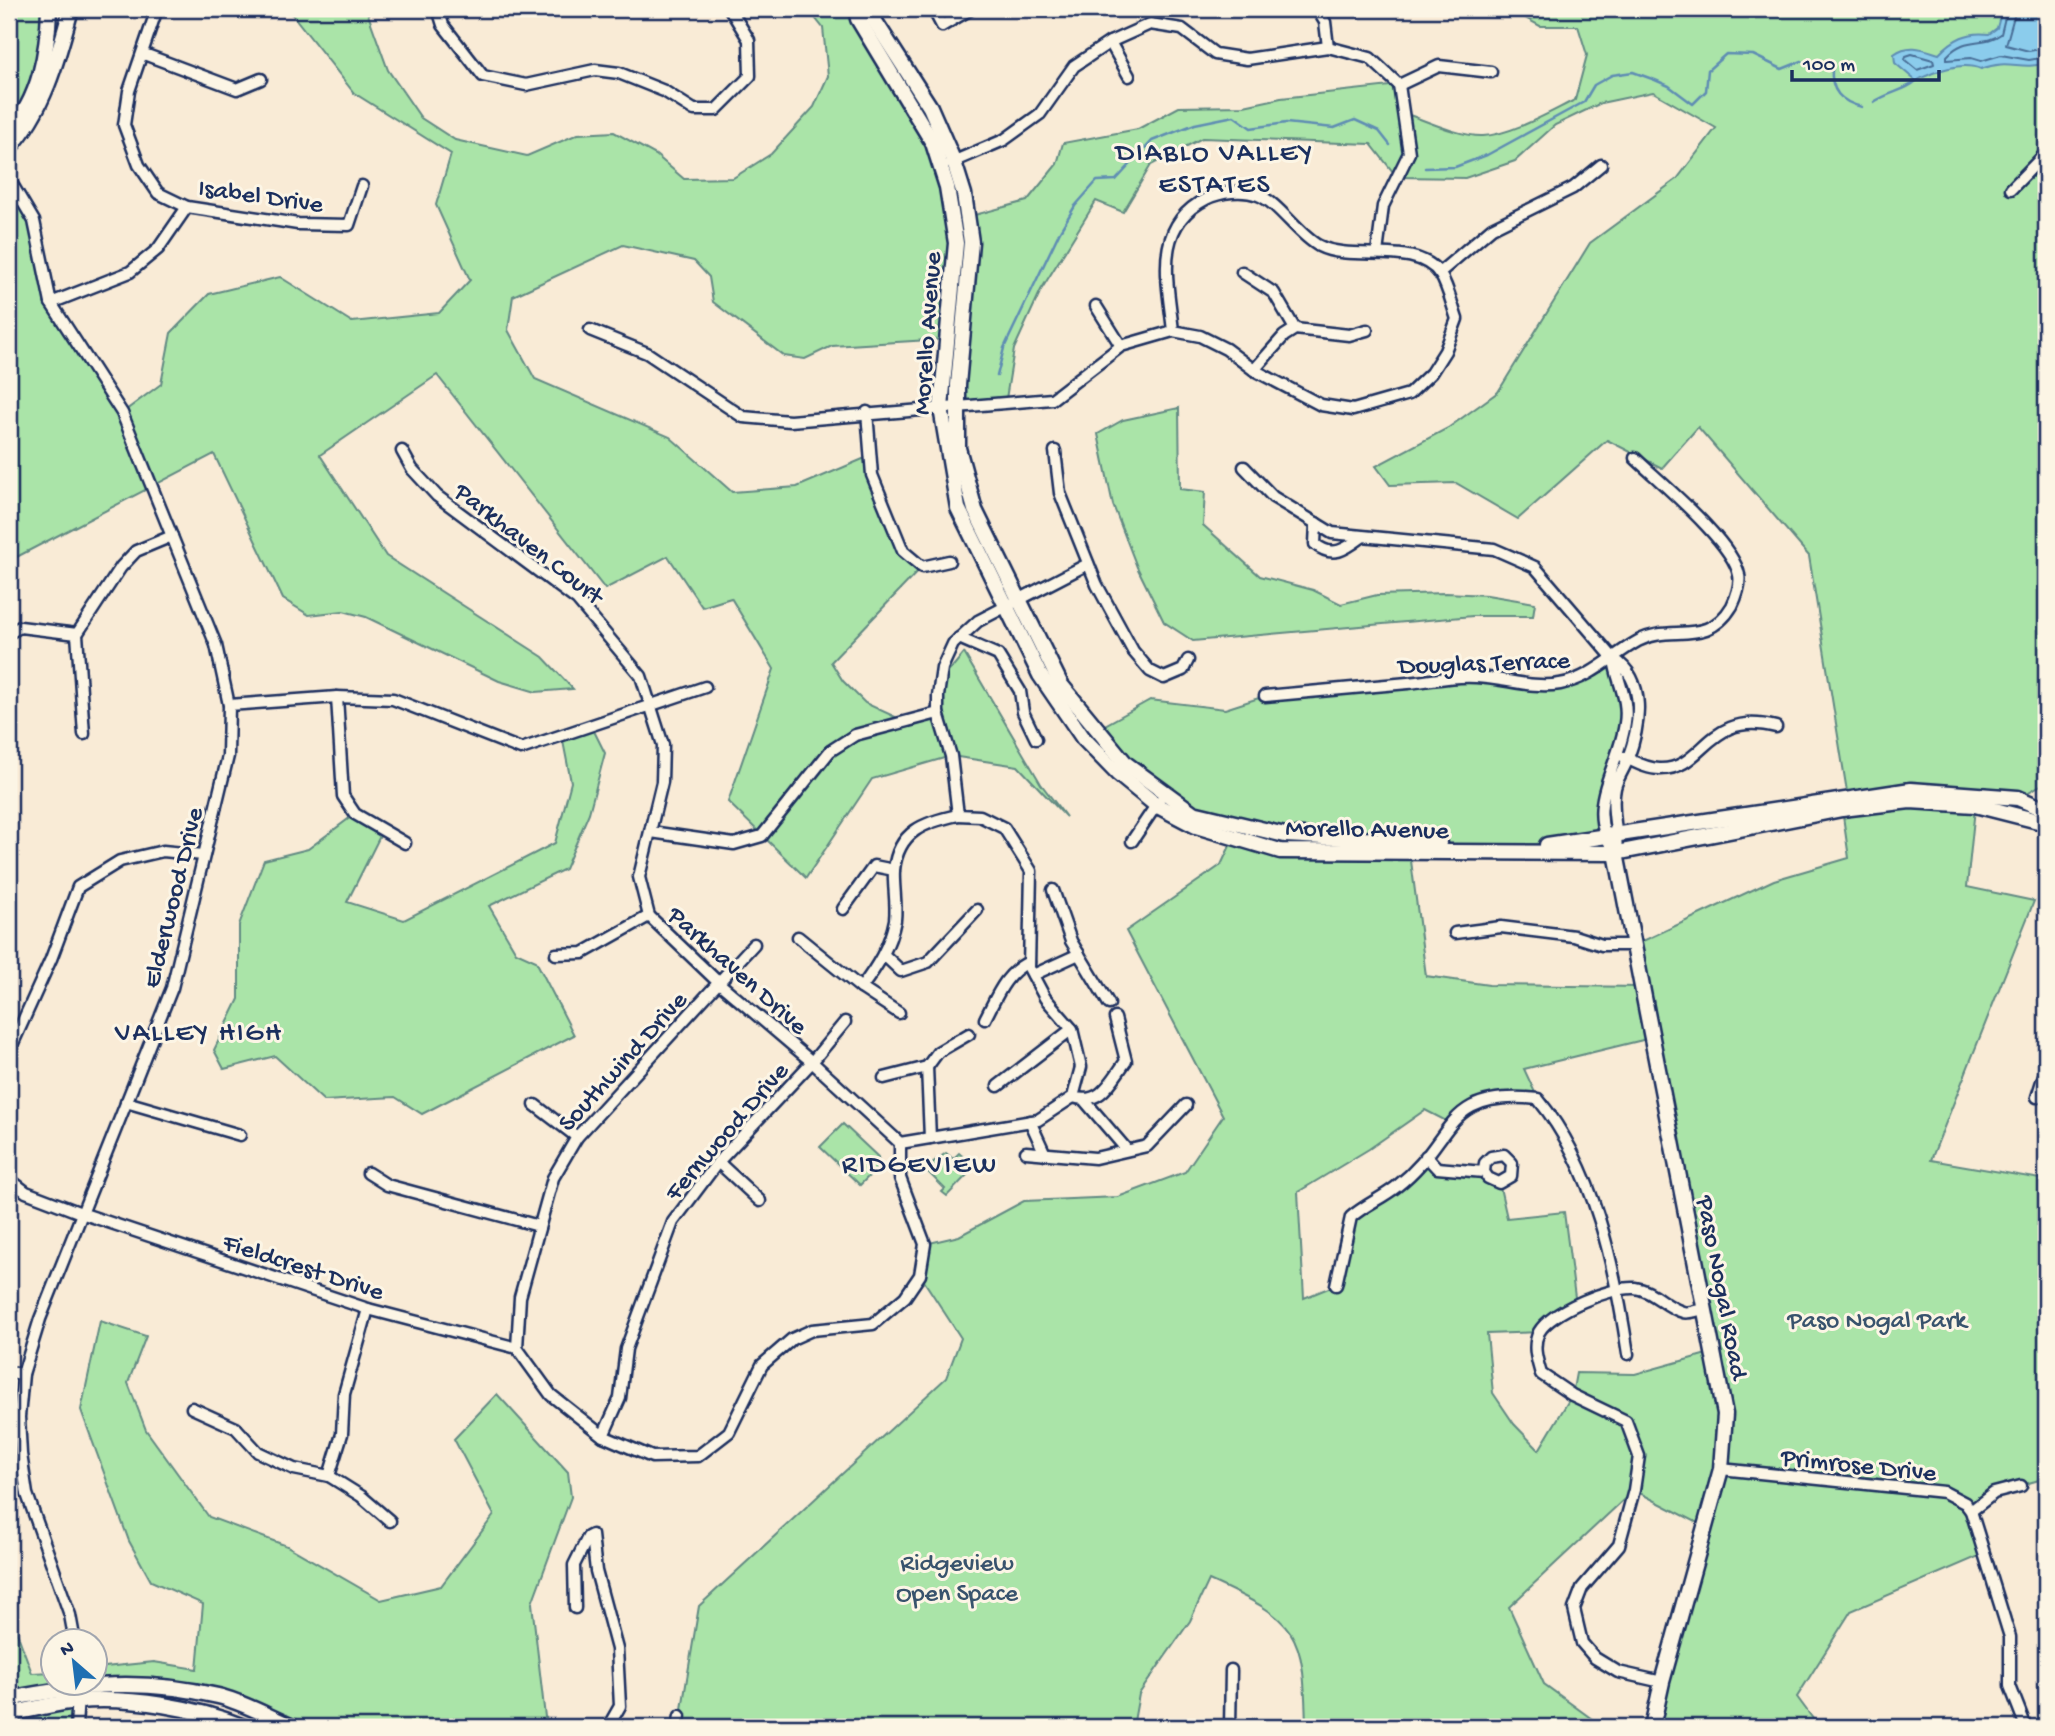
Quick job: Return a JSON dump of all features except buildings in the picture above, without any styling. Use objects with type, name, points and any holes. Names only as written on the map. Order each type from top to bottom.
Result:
[{"type":"street","points":[[9,130],[20,120],[34,87],[45,53],[49,9]]},
{"type":"street","points":[[9,148],[25,131],[42,97],[71,9]]},
{"type":"street","name":"Isabel Drive","points":[[157,9],[144,54],[129,91],[124,125],[139,165],[158,193],[187,207],[298,224],[349,225],[362,186]]},
{"type":"street","points":[[438,9],[443,25],[483,76],[527,85],[595,70],[619,73],[664,91],[694,110],[716,110],[750,76],[749,40],[730,9]]},
{"type":"street","name":"Morello Avenue","points":[[856,9],[858,19],[964,194],[971,242],[957,408],[958,449],[975,510],[1061,685],[1126,764],[1160,799],[1193,813],[1285,835],[1410,843],[1557,846],[1911,790],[2018,798],[2046,810]]},
{"type":"street","name":"Morello Avenue","points":[[867,9],[930,107],[948,164],[956,243],[940,408],[958,508],[1040,675],[1083,738],[1118,774],[1160,799],[1196,826],[1280,851],[1616,853],[1842,809],[1910,801],[1975,805],[2046,823]]},
{"type":"street","points":[[933,9],[942,26],[971,9]]},
{"type":"street","points":[[1317,9],[1325,22],[1328,47]]},
{"type":"street","points":[[948,164],[1004,140],[1040,114],[1074,66],[1110,42],[1150,24],[1182,29],[1215,54],[1247,59],[1328,47],[1370,58],[1399,85],[1409,153],[1382,206],[1377,253]]},
{"type":"street","points":[[1110,42],[1129,76]]},
{"type":"street","points":[[144,54],[237,89],[261,79]]},
{"type":"street","points":[[1399,85],[1439,66],[1491,72]]},
{"type":"street","points":[[2011,189],[2046,153]]},
{"type":"street","points":[[1439,273],[1492,228],[1573,188],[1601,165]]},
{"type":"street","name":"Elderwood Drive","points":[[9,179],[34,221],[51,303],[122,413],[216,645],[229,705],[228,756],[172,988],[40,1319],[23,1374],[19,1417],[27,1494],[72,1628]]},
{"type":"street","points":[[590,330],[647,353],[743,417],[790,421],[867,412],[957,408],[1052,399],[1121,346],[1173,331],[1200,336],[1226,349],[1254,370],[1321,405],[1353,410],[1409,394],[1431,373],[1445,351],[1457,319],[1439,273],[1410,257],[1377,253],[1341,254],[1317,246],[1259,195],[1233,192],[1213,195],[1192,206],[1177,221],[1168,245],[1173,331]]},
{"type":"street","points":[[51,303],[131,272],[158,249],[187,207]]},
{"type":"street","points":[[1242,272],[1274,293],[1295,329]]},
{"type":"street","points":[[1096,306],[1121,346]]},
{"type":"street","points":[[1254,370],[1284,336],[1295,329],[1349,335],[1367,330]]},
{"type":"street","points":[[867,412],[872,475],[903,551],[922,566],[949,561]]},
{"type":"street","name":"Parkhaven Court","points":[[402,451],[412,469],[437,496],[577,600],[641,676],[651,704]]},
{"type":"street","points":[[1055,451],[1060,493],[1088,564],[1133,651],[1150,671],[1164,678],[1170,678],[1183,670],[1188,660]]},
{"type":"street","name":"Douglas Terrace","points":[[1265,696],[1475,677],[1528,685],[1558,685],[1582,679],[1638,641],[1651,636],[1690,635],[1709,628],[1726,615],[1735,601],[1740,578],[1734,559],[1720,541],[1635,458]]},
{"type":"street","points":[[1244,467],[1273,497],[1332,533],[1494,549],[1535,567],[1614,659],[1628,668],[1639,702],[1637,728],[1628,759],[1615,786],[1611,837]]},
{"type":"street","points":[[1316,523],[1315,544],[1329,552],[1341,552],[1362,537]]},
{"type":"street","points":[[85,734],[77,634],[121,567],[136,551],[172,536]]},
{"type":"street","points":[[958,815],[951,756],[939,713],[942,667],[953,643],[978,621],[1007,609],[1020,599],[1088,564]]},
{"type":"street","points":[[9,633],[20,627],[77,634]]},
{"type":"street","points":[[959,638],[998,655],[1020,691],[1023,712],[1036,738]]},
{"type":"street","points":[[1614,659],[1626,700],[1625,724],[1617,754],[1606,779],[1602,811],[1616,853]]},
{"type":"street","points":[[229,705],[337,697],[393,699],[522,750],[705,687]]},
{"type":"street","points":[[337,697],[343,796],[355,814],[405,843]]},
{"type":"street","name":"Parkhaven Drive","points":[[651,704],[663,745],[662,782],[639,877],[649,916],[719,983],[813,1062],[900,1143]]},
{"type":"street","points":[[651,832],[734,844],[762,836],[830,751],[855,735],[939,713]]},
{"type":"street","points":[[1617,754],[1663,769],[1683,762],[1724,730],[1739,723],[1755,722],[1776,727]]},
{"type":"street","points":[[1132,841],[1160,799]]},
{"type":"street","points":[[517,1348],[551,1395],[603,1436],[652,1457],[698,1456],[729,1432],[762,1365],[792,1339],[812,1330],[873,1324],[905,1297],[920,1275],[925,1244],[900,1178],[900,1143],[1038,1120],[1073,1097],[1082,1067],[1072,1029],[1045,998],[1033,975],[1029,962],[1031,871],[1004,828],[980,817],[958,815],[927,822],[900,844],[894,870],[895,919],[884,955],[861,988]]},
{"type":"street","points":[[9,1052],[51,960],[78,887],[120,861],[163,851],[203,855]]},
{"type":"street","name":"Paso Nogal Road","points":[[1616,853],[1724,1414],[1721,1469],[1652,1727]]},
{"type":"street","points":[[843,909],[874,866],[894,870]]},
{"type":"street","points":[[1053,890],[1071,941],[1109,1004]]},
{"type":"street","points":[[884,955],[901,971],[928,962],[977,910]]},
{"type":"street","points":[[556,954],[583,953],[649,916]]},
{"type":"street","points":[[1455,933],[1500,927],[1574,936],[1601,945],[1634,945]]},
{"type":"street","points":[[798,937],[861,988],[899,1013]]},
{"type":"street","name":"Southwind Drive","points":[[517,1348],[520,1297],[539,1226],[553,1178],[577,1137],[754,944]]},
{"type":"street","points":[[1033,975],[1079,954]]},
{"type":"street","points":[[985,1019],[1003,983],[1016,968],[1029,962]]},
{"type":"street","points":[[1086,1101],[1100,1097],[1126,1061],[1115,1018]]},
{"type":"street","name":"Fernwood Drive","points":[[603,1436],[620,1398],[626,1349],[673,1222],[718,1162],[813,1062],[845,1022]]},
{"type":"street","points":[[998,1086],[1072,1029]]},
{"type":"street","points":[[930,1138],[927,1067],[938,1052],[969,1034]]},
{"type":"street","points":[[884,1078],[927,1067]]},
{"type":"street","points":[[2037,1097],[2046,1069]]},
{"type":"street","points":[[1336,1285],[1351,1217],[1396,1186],[1426,1156],[1450,1123],[1482,1100],[1506,1096],[1538,1099],[1559,1125],[1598,1218],[1618,1289],[1628,1354]]},
{"type":"street","points":[[1073,1097],[1086,1101],[1127,1150]]},
{"type":"street","points":[[126,1102],[240,1135]]},
{"type":"street","points":[[535,1105],[577,1137]]},
{"type":"street","points":[[1026,1152],[1095,1158],[1147,1146],[1186,1105]]},
{"type":"street","points":[[1030,1121],[1045,1154]]},
{"type":"street","points":[[1426,1156],[1437,1168],[1485,1172]]},
{"type":"street","points":[[718,1162],[760,1201]]},
{"type":"street","points":[[368,1173],[387,1185],[539,1226]]},
{"type":"street","name":"Fieldcrest Drive","points":[[9,1179],[26,1192],[81,1213],[368,1310],[517,1348]]},
{"type":"street","points":[[1662,1682],[1618,1671],[1595,1658],[1582,1643],[1574,1609],[1582,1588],[1619,1545],[1639,1456],[1626,1421],[1572,1395],[1541,1374],[1535,1352],[1539,1332],[1550,1322],[1576,1305],[1618,1289],[1637,1288],[1684,1313],[1704,1309]]},
{"type":"street","points":[[329,1476],[342,1434],[344,1394],[368,1310]]},
{"type":"street","points":[[9,1372],[23,1374]]},
{"type":"street","points":[[192,1408],[236,1428],[258,1452],[294,1469],[329,1476],[361,1496],[390,1521]]},
{"type":"street","name":"Primrose Drive","points":[[1721,1469],[1944,1492],[1965,1503],[1972,1511]]},
{"type":"street","points":[[2021,1486],[1994,1493],[1972,1511],[2010,1637],[2010,1686],[2026,1727]]},
{"type":"street","points":[[575,1608],[574,1565],[588,1537],[592,1535],[596,1571],[617,1649],[620,1706],[608,1727]]},
{"type":"street","points":[[1230,1727],[1231,1670]]},
{"type":"street","points":[[108,1684],[141,1684],[220,1696],[293,1727]]},
{"type":"street","points":[[9,1699],[38,1693]]},
{"type":"street","points":[[76,1727],[78,1698]]},
{"type":"street","points":[[9,1714],[78,1701],[134,1703],[206,1712],[244,1727]]},
{"type":"street","points":[[678,1727],[680,1716]]},
{"type":"green space","points":[[9,9],[49,9],[45,53],[9,130]]},
{"type":"green space","points":[[288,9],[366,9],[388,70],[421,118],[455,140],[527,156],[578,134],[614,132],[656,155],[684,179],[733,178],[771,154],[814,107],[828,76],[823,28],[808,9],[856,9],[933,143],[956,243],[945,339],[832,346],[805,359],[784,356],[713,302],[709,277],[694,261],[623,245],[513,296],[508,330],[535,379],[670,437],[732,492],[797,487],[870,456],[872,475],[903,551],[922,567],[831,662],[843,681],[865,703],[904,721],[938,713],[940,682],[964,653],[1041,784],[1066,817],[1018,766],[951,756],[872,779],[806,878],[728,802],[774,669],[731,598],[702,607],[668,556],[605,589],[437,375],[320,455],[386,556],[543,657],[573,689],[536,692],[499,681],[366,617],[343,611],[309,615],[283,599],[214,454],[9,561],[9,179],[34,221],[51,303],[122,413],[161,384],[171,333],[209,294],[280,277],[352,322],[439,313],[470,280],[436,205],[451,154],[354,93]]},
{"type":"green space","points":[[1509,9],[2046,9],[2046,782],[2018,798],[1848,798],[1809,556],[1698,427],[1662,468],[1607,440],[1518,519],[1456,483],[1390,485],[1376,466],[1448,428],[1498,392],[1590,243],[1677,179],[1716,128],[1653,92],[1601,103],[1555,125],[1515,161],[1465,178],[1397,177],[1371,144],[1202,138],[1151,165],[1123,212],[1096,201],[1041,290],[1014,349],[1005,405],[957,408],[967,217],[1027,201],[1057,164],[1063,143],[1138,129],[1179,107],[1244,106],[1281,98],[1399,85],[1404,113],[1474,136],[1506,132],[1575,100],[1587,55],[1578,26],[1540,26]]},
{"type":"green space","points":[[1179,408],[1180,489],[1205,492],[1203,525],[1260,576],[1313,590],[1341,604],[1377,595],[1487,595],[1535,603],[1533,616],[1473,616],[1193,641],[1164,622],[1137,567],[1113,505],[1098,434],[1123,420]]},
{"type":"green space","points":[[1614,659],[1625,724],[1606,779],[1604,838],[1557,846],[1410,843],[1285,835],[1193,813],[1096,730],[1150,700],[1225,709],[1265,696],[1475,676],[1558,685]]},
{"type":"green space","points":[[591,725],[605,753],[589,813],[565,869],[489,906],[516,952],[536,961],[574,1035],[422,1114],[395,1097],[324,1101],[275,1056],[224,1069],[214,1050],[239,999],[239,925],[264,860],[308,849],[355,814],[383,830],[347,902],[404,920],[555,843],[571,782],[562,736]]},
{"type":"green space","points":[[1910,801],[1975,808],[1967,887],[2034,901],[1931,1160],[2046,1180],[2046,1478],[1994,1493],[1972,1511],[1984,1554],[1851,1611],[1797,1697],[1819,1727],[1652,1727],[1706,1527],[1634,1490],[1509,1607],[1544,1684],[1603,1727],[1306,1727],[1303,1669],[1298,1648],[1290,1632],[1261,1606],[1209,1580],[1190,1621],[1139,1694],[1133,1727],[679,1727],[699,1606],[946,1378],[961,1338],[920,1275],[925,1244],[959,1236],[1024,1201],[1118,1197],[1185,1172],[1223,1116],[1126,931],[1221,865],[1234,837],[1280,851],[1410,853],[1426,976],[1489,985],[1640,987],[1634,945],[1774,880],[1849,858],[1842,809]],"holes":[[[1651,1038],[1714,1352],[1635,1374],[1576,1373],[1572,1395],[1539,1450],[1514,1424],[1493,1393],[1487,1334],[1539,1332],[1576,1305],[1564,1212],[1507,1218],[1499,1183],[1473,1171],[1437,1168],[1426,1156],[1396,1187],[1366,1204],[1346,1233],[1336,1285],[1304,1298],[1298,1192],[1369,1149],[1425,1110],[1450,1123],[1506,1096],[1538,1099],[1524,1069]]]},
{"type":"green space","points":[[843,1124],[878,1157],[879,1166],[860,1185],[820,1147]]},
{"type":"green space","points":[[946,1153],[953,1159],[959,1153],[968,1161],[962,1168],[968,1174],[947,1196],[942,1192],[945,1189],[928,1172],[934,1166],[932,1163]]},
{"type":"green space","points":[[100,1321],[146,1336],[128,1383],[146,1430],[209,1517],[287,1546],[381,1600],[441,1586],[494,1515],[454,1439],[497,1394],[568,1472],[571,1497],[532,1603],[545,1717],[557,1727],[293,1727],[220,1696],[141,1684],[108,1688],[108,1667],[154,1662],[197,1669],[203,1604],[151,1581],[129,1541],[81,1410]]},
{"type":"green space","points":[[9,1611],[32,1673],[38,1673],[38,1696],[9,1699]]},
{"type":"green space","points":[[78,1701],[76,1727],[9,1727],[9,1714]]},
{"type":"water","points":[[2002,9],[2046,9],[2046,63],[2029,66],[2000,65],[1981,69],[1957,67],[1916,81],[1895,63],[1894,54],[1905,49],[1916,48],[1939,54],[1961,37],[1989,34],[1997,28]]},
{"type":"waterway","points":[[1425,168],[1455,167],[1487,155],[1584,102],[1594,85],[1612,75],[1633,72],[1669,86],[1693,104],[1706,91],[1708,70],[1726,54],[1753,55],[1782,69],[1802,61]]},
{"type":"waterway","points":[[1824,62],[1832,68],[1833,83],[1838,94],[1848,102],[1862,107]]},
{"type":"waterway","points":[[1874,102],[1916,81]]},
{"type":"waterway","points":[[997,376],[1004,348],[1060,231],[1075,206],[1097,181],[1116,180],[1152,141],[1195,124],[1234,116],[1251,128],[1286,123],[1334,128],[1355,120],[1379,131],[1390,145]]},
{"type":"district","name":"DIABLO VALLEY ESTATES","points":[[1215,166]]},
{"type":"district","name":"VALLEY HIGH","points":[[199,1030]]},
{"type":"district","name":"RIDGEVIEW","points":[[920,1162]]},
{"type":"park label","name":"Paso Nogal Park","points":[[1877,1318]]},
{"type":"park label","name":"Ridgeview Open Space","points":[[957,1576]]}]
